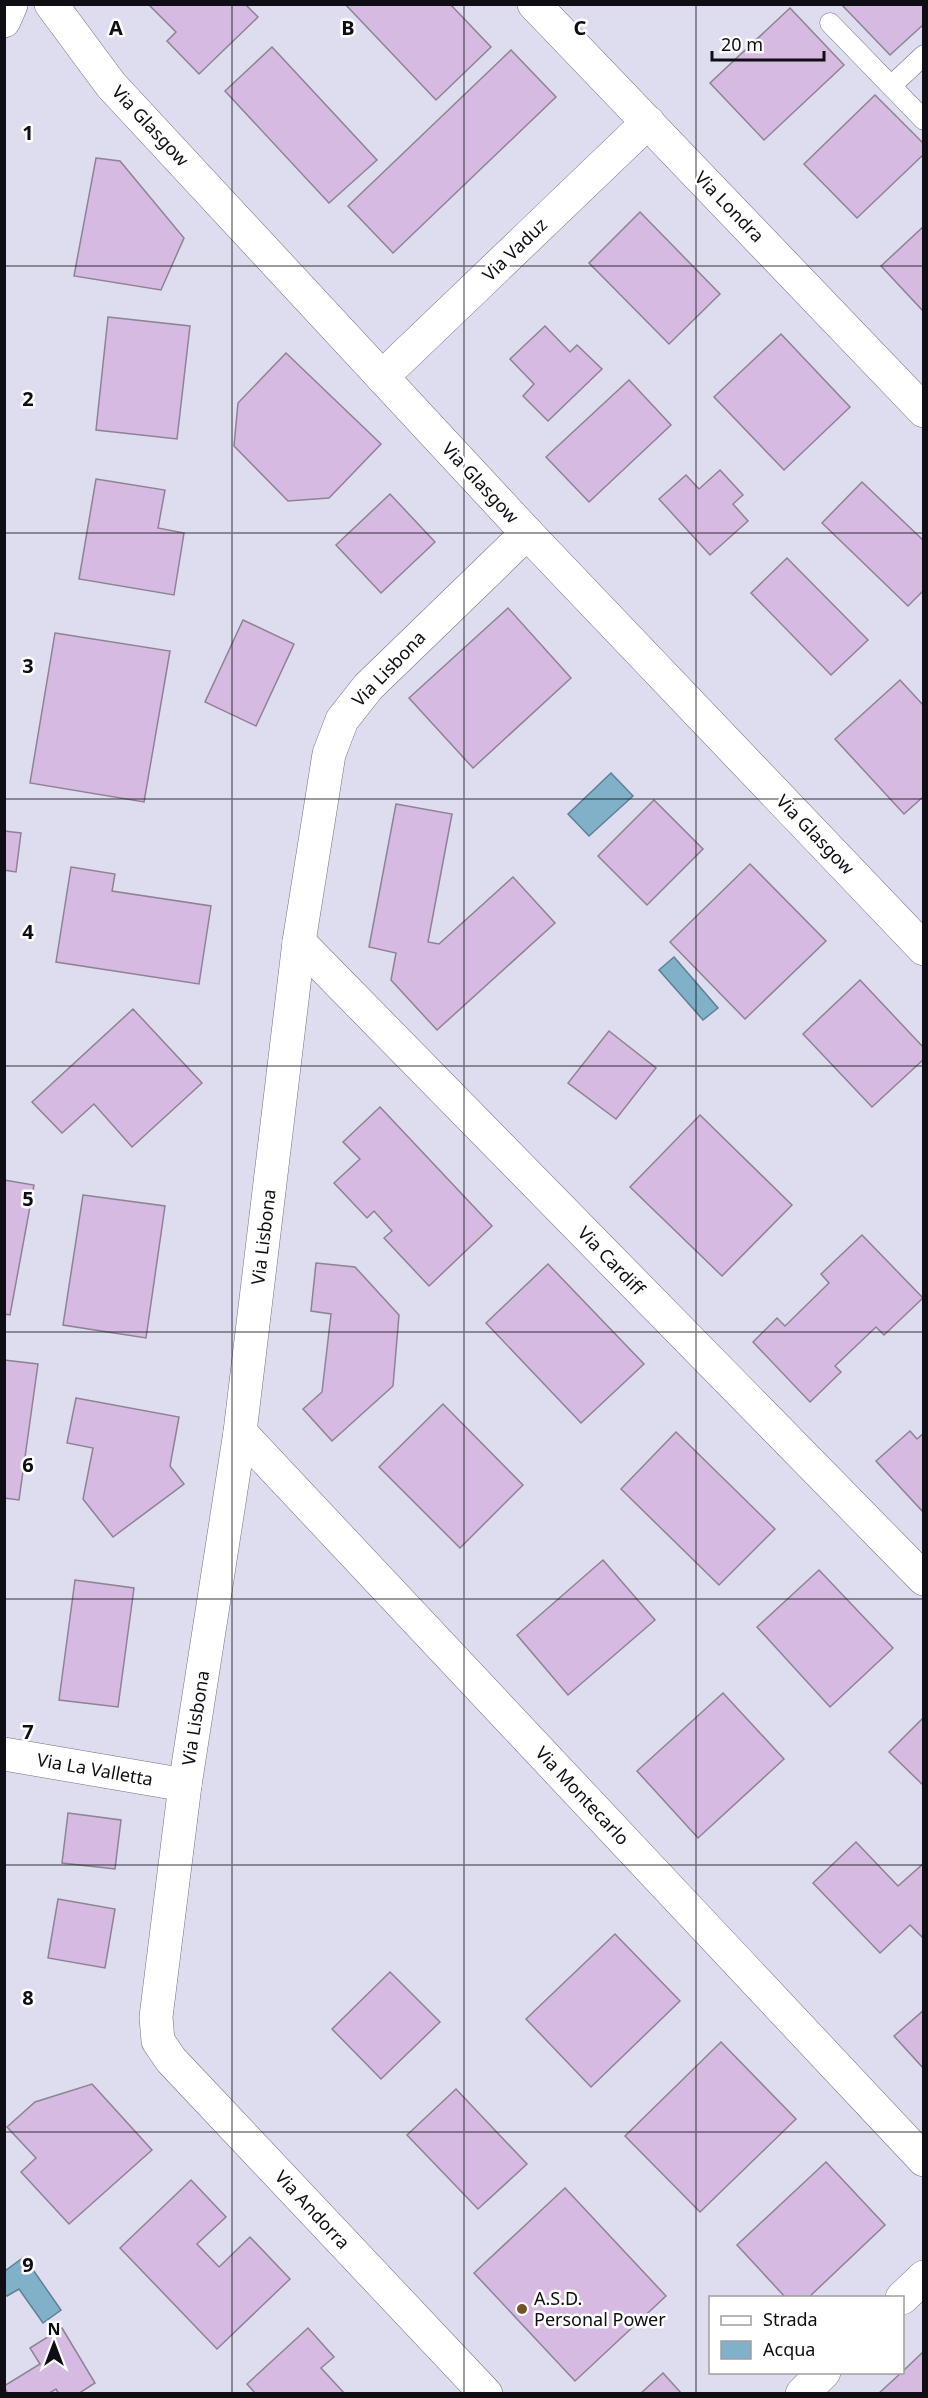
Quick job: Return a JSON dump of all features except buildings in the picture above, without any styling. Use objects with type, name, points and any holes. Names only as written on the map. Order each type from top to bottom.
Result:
[{"type":"street","name":"Via Glasgow","points":[[51,4],[111,85],[528,534],[924,949]]},
{"type":"street","name":"Via Londra","points":[[534,4],[924,411]]},
{"type":"street","points":[[4,10],[11,5]]},
{"type":"street","points":[[4,21],[11,5]]},
{"type":"street","name":"Via Vaduz","points":[[382,377],[648,122]]},
{"type":"street","name":"Via Lisbona","points":[[156,2017],[186,1785],[240,1432],[299,942],[327,762],[342,720],[368,687],[528,534]]},
{"type":"street","name":"Via Cardiff","points":[[299,942],[924,1579]]},
{"type":"street","name":"Via Montecarlo","points":[[240,1432],[924,2160]]},
{"type":"street","name":"Via La Valletta","points":[[4,1754],[186,1785]]},
{"type":"street","name":"Via Andorra","points":[[156,2017],[158,2040],[171,2061],[486,2394]]},
{"type":"street","points":[[904,2296],[924,2277]]},
{"type":"street","points":[[802,2394],[823,2374]]},
{"type":"lane","points":[[830,23],[924,120]]},
{"type":"lane","points":[[891,87],[924,55]]},
{"type":"water","points":[[611,773],[633,796],[589,836],[568,814]]},
{"type":"water","points":[[674,957],[718,1008],[703,1020],[659,970]]},
{"type":"water","points":[[24,2257],[61,2310],[43,2323],[19,2289],[7,2296],[5,2294],[5,2271]]},
{"type":"place","name":"A.S.D. Personal Power","points":[[522,2309]]}]
